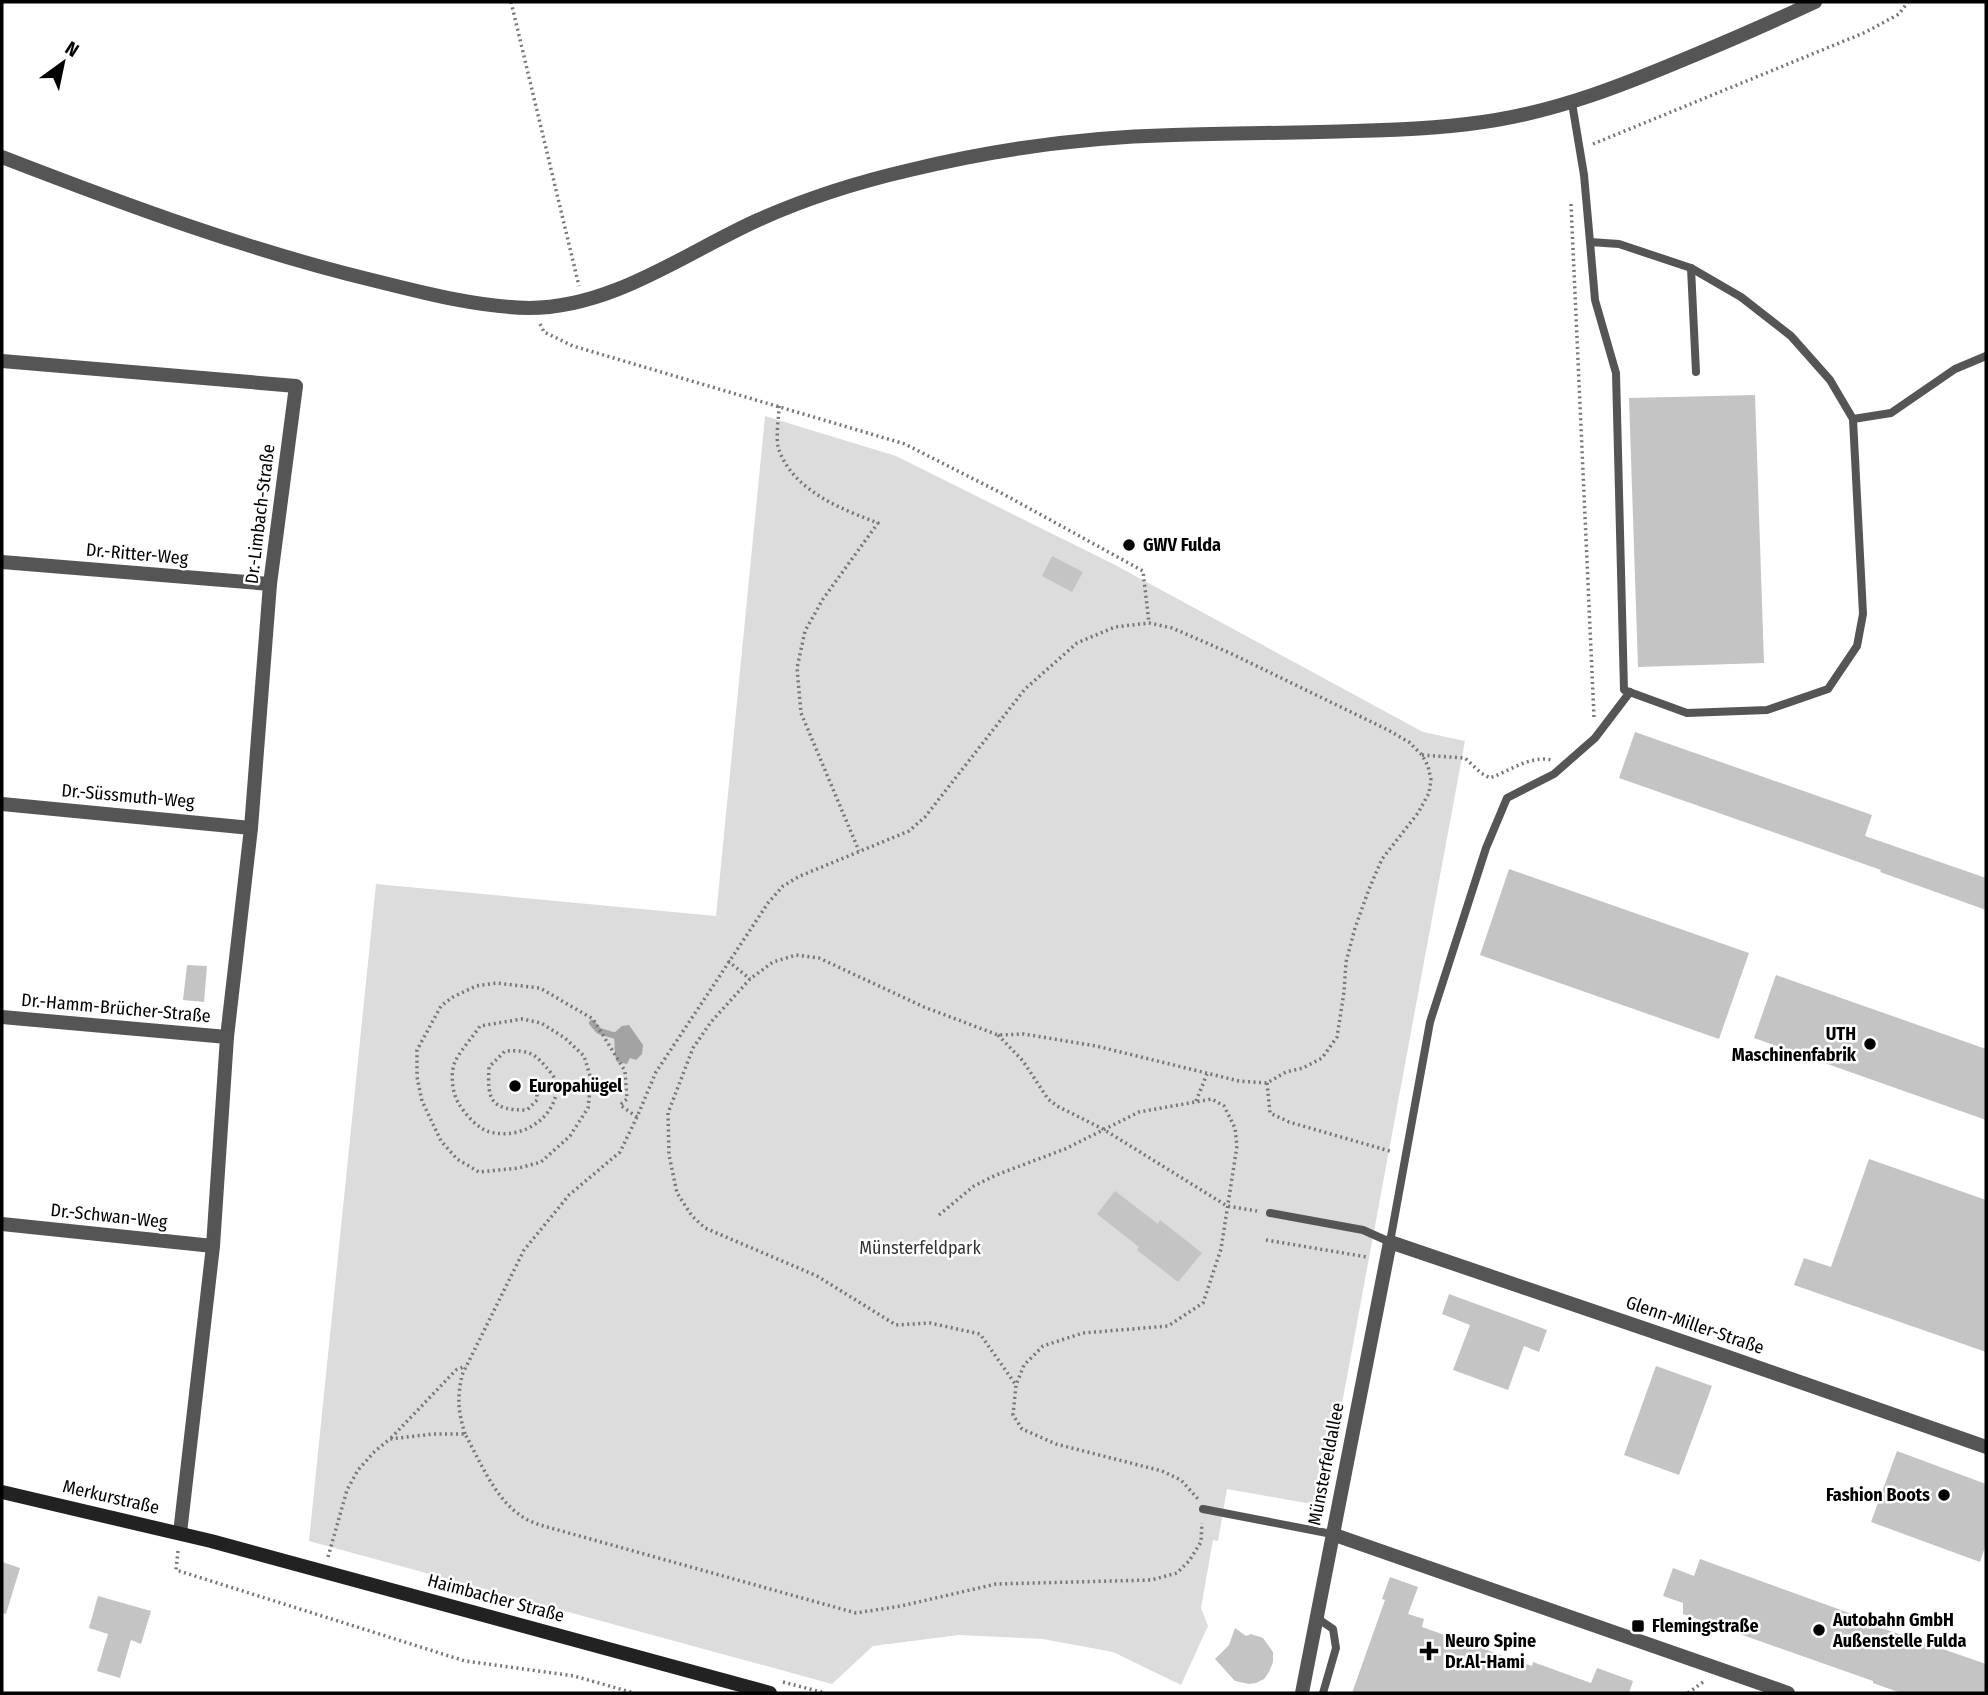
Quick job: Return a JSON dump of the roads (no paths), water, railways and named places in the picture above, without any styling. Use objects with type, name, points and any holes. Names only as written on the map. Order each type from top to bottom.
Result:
[{"type":"main road","name":"Merkurstraße","points":[[2,1492],[211,1541]]},
{"type":"main road","name":"Haimbacher Straße","points":[[211,1541],[769,1693]]},
{"type":"street","points":[[2,156],[188,226],[290,259],[411,290],[497,306],[560,306],[583,301],[632,283],[792,205],[852,185],[958,160],[1109,138],[1401,130],[1496,120],[1572,103],[1651,74],[1815,2]]},
{"type":"street","name":"Dr.-Limbach-Straße","points":[[2,361],[296,386],[270,584],[251,828],[227,1037],[213,1246],[180,1533]]},
{"type":"street","name":"Dr.-Ritter-Weg","points":[[2,562],[270,584]]},
{"type":"street","name":"Dr.-Süssmuth-Weg","points":[[2,804],[251,828]]},
{"type":"street","name":"Dr.-Hamm-Brücher-Straße","points":[[2,1017],[227,1037]]},
{"type":"street","name":"Dr.-Schwan-Weg","points":[[2,1224],[213,1246]]},
{"type":"street","name":"Glenn-Miller-Straße","points":[[1390,1242],[1986,1447]]},
{"type":"street","name":"Münsterfeldallee","points":[[1302,1693],[1390,1242]]},
{"type":"street","points":[[1332,1534],[1788,1693]]},
{"type":"lane","points":[[1572,103],[1595,300],[1616,373],[1624,690],[1687,713],[1767,710],[1828,689],[1857,646],[1863,614],[1853,419],[1830,380],[1791,336],[1741,297],[1691,268],[1619,244],[1590,242]]},
{"type":"lane","points":[[1691,268],[1696,372]]},
{"type":"lane","points":[[1853,419],[1891,413],[1955,369],[1986,356]]},
{"type":"lane","points":[[1270,1213],[1363,1230],[1390,1242],[1430,1023],[1486,848],[1507,798],[1565,765],[1595,738],[1630,692]]},
{"type":"lane","points":[[1203,1509],[1332,1534]]},
{"type":"lane","points":[[1317,1618],[1333,1629],[1336,1648],[1323,1693]]},
{"type":"waterway","points":[[592,1023],[599,1031],[616,1036]]},
{"type":"place","name":"GWV Fulda","points":[[1129,545]]},
{"type":"place","name":"UTH Maschinenfabrik","points":[[1870,1044]]},
{"type":"place","name":"Europahügel","points":[[515,1086]]},
{"type":"place","name":"Fashion Boots","points":[[1944,1495]]},
{"type":"place","name":"Flemingstraße","points":[[1638,1626]]},
{"type":"place","name":"Autobahn GmbH Außenstelle Fulda","points":[[1819,1630]]},
{"type":"place","name":"Neuro Spine Dr.Al-Hami","points":[[1429,1651]]},
{"type":"park label","name":"Münsterfeldpark","points":[[920,1248]]}]
